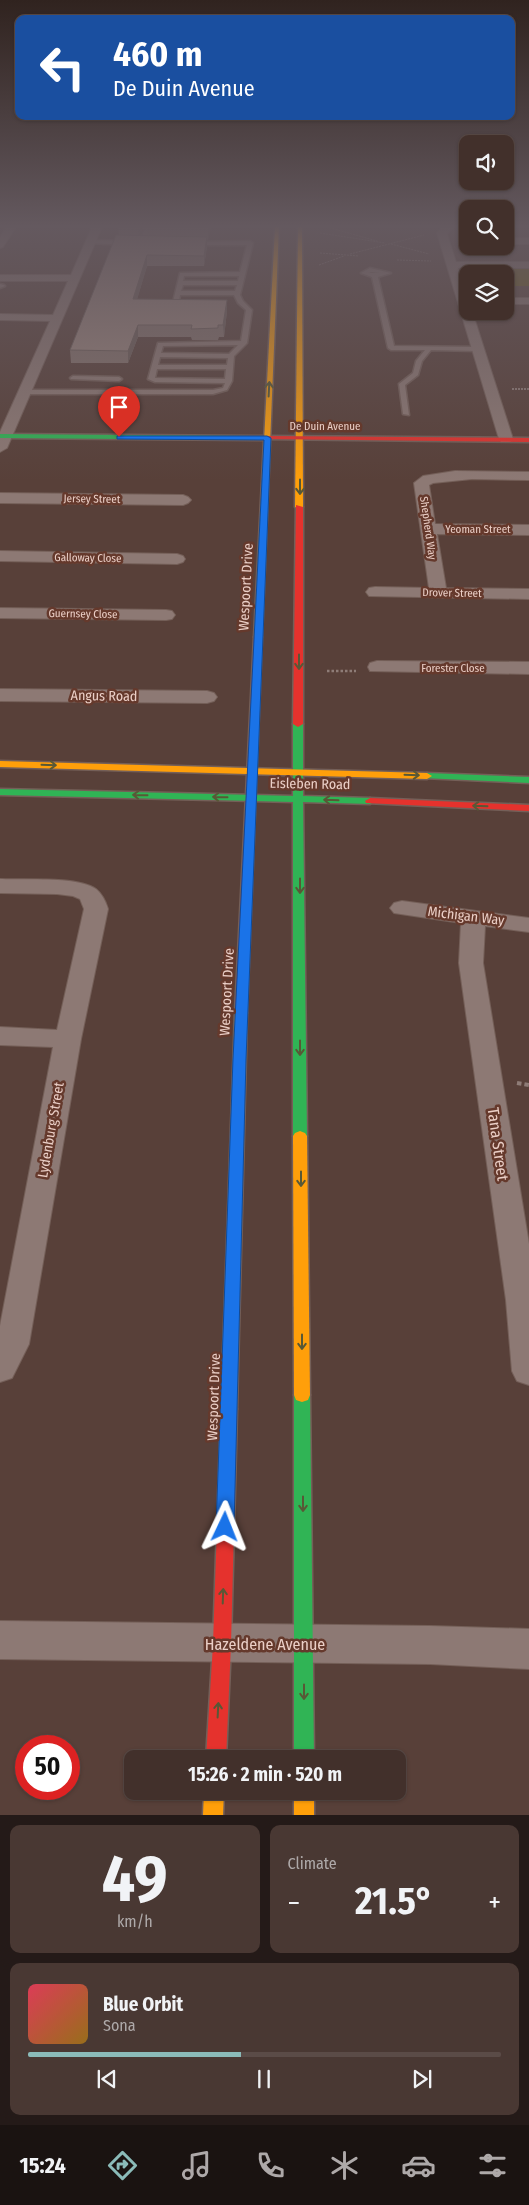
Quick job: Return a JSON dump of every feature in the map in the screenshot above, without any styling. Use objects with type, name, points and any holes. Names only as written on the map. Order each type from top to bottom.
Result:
[{"type":"main road","name":"Wespoort Drive","points":[[216,1750],[222,1644],[239,1059],[273,312]]},
{"type":"main road","points":[[300,312],[298,771],[304,1750]]},
{"type":"main road","name":"De Duin Avenue","points":[[2,440],[267,438],[529,440]]},
{"type":"main road","name":"Eisleben Road","points":[[0,764],[298,771],[529,780]]},
{"type":"main road","name":"Eisleben Road","points":[[0,792],[299,799],[529,808]]},
{"type":"main road","points":[[213,1815],[214,1800]]},
{"type":"main road","points":[[304,1800],[304,1815]]},
{"type":"street","points":[[2,440],[19,406],[60,312]]},
{"type":"street","points":[[0,317],[57,318]]},
{"type":"street","points":[[471,320],[506,440]]},
{"type":"street","points":[[0,406],[19,406]]},
{"type":"street","name":"Shepherd Way","points":[[438,593],[421,482],[439,476],[529,476]]},
{"type":"street","name":"Jersey Street","points":[[0,498],[184,500]]},
{"type":"street","name":"Yeoman Street","points":[[428,529],[529,530]]},
{"type":"street","name":"Galloway Close","points":[[0,556],[177,559]]},
{"type":"street","name":"Drover Street","points":[[376,592],[529,594]]},
{"type":"street","name":"Guernsey Close","points":[[0,613],[166,615]]},
{"type":"street","name":"Forester Close","points":[[369,669],[529,668]]},
{"type":"street","name":"Angus Road","points":[[0,695],[207,697]]},
{"type":"street","name":"Lydenburg Street","points":[[0,886],[73,888],[86,893],[93,899],[96,909],[68,1039],[13,1344],[0,1368]]},
{"type":"street","name":"Michigan Way","points":[[402,908],[529,925]]},
{"type":"street","name":"Tana Street","points":[[473,917],[471,963],[525,1301],[529,1371]]},
{"type":"street","points":[[0,1036],[68,1039]]},
{"type":"street","name":"Hazeldene Avenue","points":[[0,1640],[529,1649]]},
{"type":"lane","points":[[25,392],[214,392],[225,389],[229,380],[231,356],[244,343],[249,312]]},
{"type":"lane","points":[[383,312],[391,351],[478,349]]},
{"type":"lane","points":[[229,380],[150,379],[160,344],[244,343]]},
{"type":"lane","points":[[407,414],[402,384],[416,374],[419,361],[429,349]]},
{"type":"lane","points":[[156,355],[231,356]]},
{"type":"lane","points":[[153,366],[230,367]]},
{"type":"lane","points":[[115,392],[122,370]]},
{"type":"lane","points":[[73,378],[119,379]]},
{"type":"path","points":[[327,671],[369,669]]},
{"type":"building","points":[[85,312],[225,312],[223,325],[218,325],[218,328],[191,329],[192,325],[138,325],[128,351],[70,350]]},
{"type":"traffic: fast","points":[[0,436],[266,438]]},
{"type":"traffic: fast","points":[[298,724],[300,1136]]},
{"type":"traffic: fast","points":[[427,776],[529,780]]},
{"type":"traffic: fast","points":[[0,792],[370,801]]},
{"type":"traffic: fast","points":[[302,1395],[304,1750]]},
{"type":"traffic: slow","points":[[258,637],[273,312]]},
{"type":"traffic: slow","points":[[299,507],[300,312]]},
{"type":"traffic: slow","points":[[0,764],[427,776]]},
{"type":"traffic: slow","points":[[229,1409],[241,1013]]},
{"type":"traffic: slow","points":[[300,1136],[302,1395]]},
{"type":"traffic: slow","points":[[213,1815],[214,1800]]},
{"type":"traffic: slow","points":[[304,1800],[304,1815]]},
{"type":"traffic: jam","points":[[266,438],[529,440]]},
{"type":"traffic: jam","points":[[298,724],[299,507]]},
{"type":"traffic: jam","points":[[241,1013],[258,637]]},
{"type":"traffic: jam","points":[[370,801],[529,808]]},
{"type":"traffic: jam","points":[[216,1750],[222,1644],[229,1409]]},
{"type":"route","points":[[119,437],[267,438],[239,1059],[225,1527]]}]
